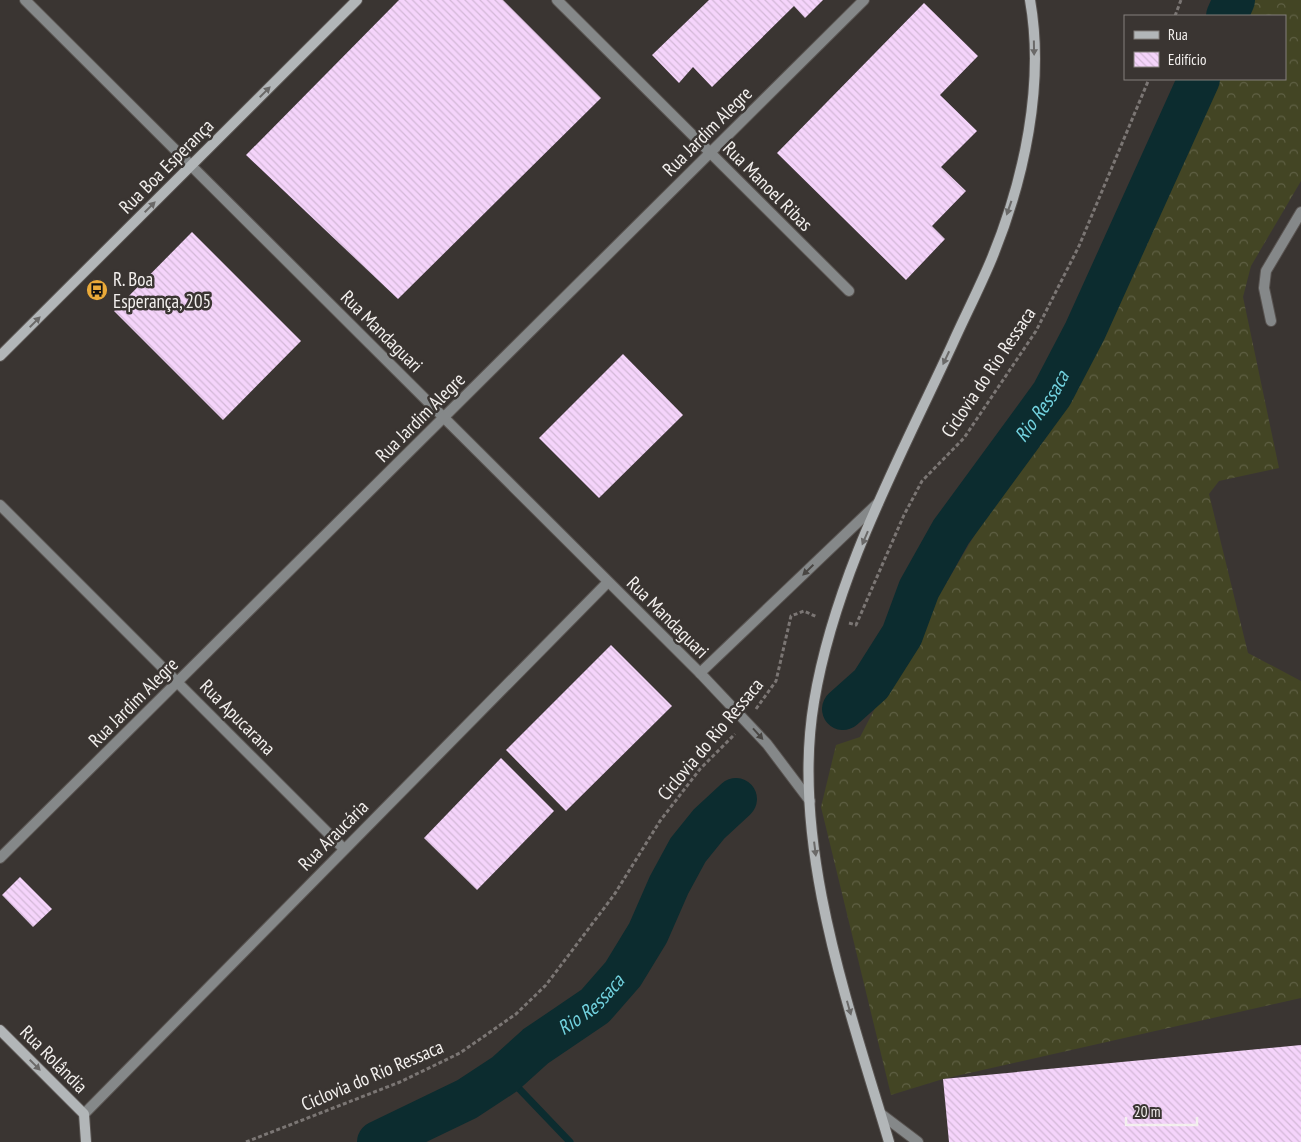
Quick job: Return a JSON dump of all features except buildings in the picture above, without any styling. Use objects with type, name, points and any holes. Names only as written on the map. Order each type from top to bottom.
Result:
[{"type":"main road","name":"Rua Boa Esperança","points":[[0,356],[357,0]]},
{"type":"main road","points":[[889,1142],[839,972],[815,856],[808,767],[814,702],[833,624],[845,586],[881,500],[993,257],[1016,190],[1028,131],[1035,73],[1034,24],[1030,0]]},
{"type":"main road","name":"Rua Rolândia","points":[[0,1030],[84,1114],[86,1142]]},
{"type":"street","name":"Rua Mandaguari","points":[[25,0],[700,673],[747,722],[788,770],[810,801]]},
{"type":"street","name":"Rua Manoel Ribas","points":[[557,0],[849,291]]},
{"type":"street","name":"Rua Jardim Alegre","points":[[0,858],[864,0]]},
{"type":"street","points":[[1271,321],[1264,288],[1266,271],[1301,212]]},
{"type":"street","points":[[700,673],[881,500]]},
{"type":"street","name":"Rua Apucarana","points":[[0,505],[344,849]]},
{"type":"street","name":"Rua Araucária","points":[[84,1114],[608,582]]},
{"type":"street","points":[[881,1114],[918,1142]]},
{"type":"path","points":[[1175,15],[1182,0]]},
{"type":"path","name":"Ciclovia do Rio Ressaca","points":[[246,1142],[400,1082],[460,1053],[516,1014],[546,985],[614,895],[660,821],[700,769],[747,722],[776,681],[791,616],[804,611],[833,624],[846,622],[856,625],[904,515],[922,481],[964,438],[1036,331],[1078,246],[1149,80]]},
{"type":"green space","points":[[1247,0],[1301,0],[1301,181],[1251,266],[1243,297],[1279,468],[1219,481],[1209,494],[1248,653],[1301,681],[1301,998],[943,1079],[891,1095],[821,807],[836,745],[860,737],[895,670],[1016,465],[1087,359],[1212,80],[1286,80],[1286,15],[1240,15]]},
{"type":"waterway","name":"Rio Ressaca","points":[[1227,15],[1234,0]]},
{"type":"waterway","name":"Rio Ressaca","points":[[843,709],[871,684],[902,635],[919,589],[951,532],[1052,394],[1085,331],[1199,80]]},
{"type":"waterway","name":"Rio Ressaca","points":[[378,1142],[467,1099],[505,1074],[536,1046],[595,1006],[623,974],[648,933],[669,885],[688,850],[709,824],[736,799]]},
{"type":"waterway","points":[[505,1074],[570,1142]]},
{"type":"place","name":"R. Boa Esperança, 205","points":[[97,290]]}]
